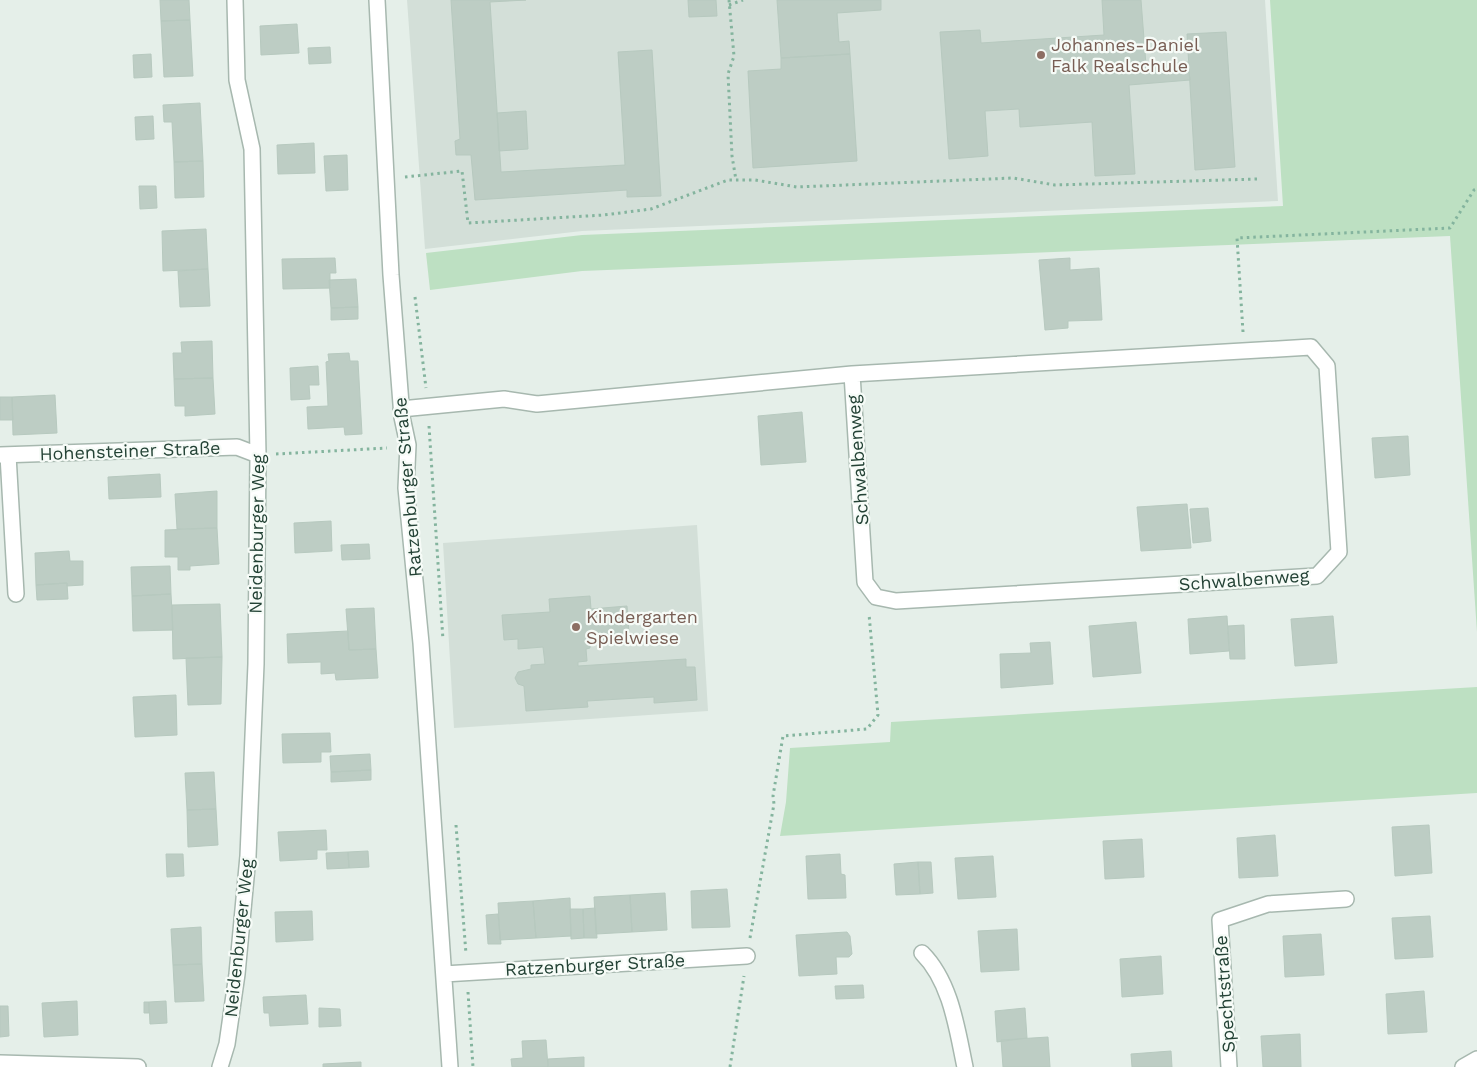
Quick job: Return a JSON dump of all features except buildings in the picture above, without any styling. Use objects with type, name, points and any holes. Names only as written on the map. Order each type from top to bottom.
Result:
[{"type":"street","name":"Neidenburger Weg","points":[[220,1067],[227,1044],[237,974],[248,856],[256,664],[258,456],[252,149],[237,80],[234,0]]},
{"type":"street","name":"Ratzenburger Straße","points":[[377,0],[391,276],[401,409],[408,446],[406,488],[421,643],[450,1067]]},
{"type":"street","name":"Schwalbenweg","points":[[401,409],[504,400],[538,404],[852,374],[1311,347],[1327,366],[1338,552],[1317,576],[896,601],[876,597],[865,582],[852,374]]},
{"type":"street","name":"Hohensteiner Straße","points":[[4,455],[237,447],[258,456]]},
{"type":"street","points":[[4,455],[16,594]]},
{"type":"street","name":"Spechtstraße","points":[[1229,1067],[1220,920],[1268,904],[1346,899]]},
{"type":"street","points":[[922,953],[935,967],[954,1016],[965,1067]]},
{"type":"street","name":"Ratzenburger Straße","points":[[444,974],[747,956]]},
{"type":"street","points":[[1463,1067],[1477,1059]]},
{"type":"street","points":[[0,1063],[138,1067]]},
{"type":"path","points":[[729,0],[734,56],[728,74],[732,156],[736,180]]},
{"type":"path","points":[[729,5],[744,0]]},
{"type":"path","points":[[403,167],[404,186]]},
{"type":"path","points":[[403,177],[462,171],[468,223],[594,215],[651,209],[672,203],[701,188],[728,180],[755,180],[797,187],[1013,178],[1055,185],[1258,178]]},
{"type":"path","points":[[1244,350],[1237,238],[1450,228],[1474,190],[1477,189]]},
{"type":"path","points":[[414,291],[425,370],[443,641]]},
{"type":"path","points":[[258,456],[408,446]]},
{"type":"path","points":[[730,1067],[747,956],[774,804],[773,796],[783,736],[867,729],[878,715],[868,612],[876,597]]},
{"type":"path","points":[[456,824],[473,1067]]},
{"type":"shaded area","points":[[407,0],[1265,0],[1278,201],[582,231],[425,249]]},
{"type":"shaded area","name":"Kindergarten Spielwiese","points":[[697,525],[708,711],[454,728],[443,543]]},
{"type":"green space","points":[[1270,0],[1477,0],[1477,632],[1450,236],[582,271],[430,290],[426,253],[582,235],[1283,206]]},
{"type":"green space","points":[[1477,687],[1477,793],[780,836],[786,802],[790,748],[890,742],[891,722]]},
{"type":"place","name":"Johannes-Daniel Falk Realschule","points":[[1041,55]]},
{"type":"place","name":"Kindergarten Spielwiese","points":[[576,627]]}]
